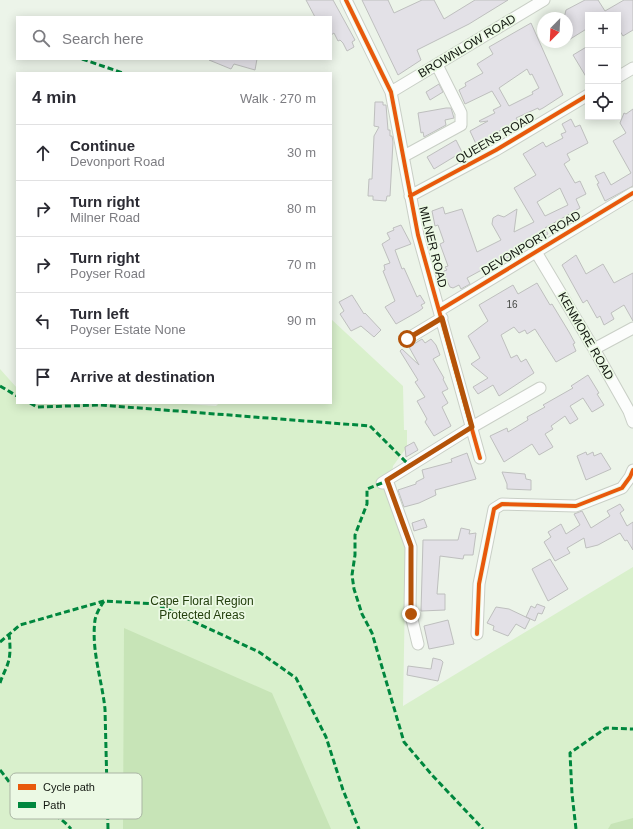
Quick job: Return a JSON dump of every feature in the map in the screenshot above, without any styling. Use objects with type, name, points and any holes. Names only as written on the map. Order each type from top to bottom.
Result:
[{"type":"street","name":"MILNER ROAD","points":[[346,0],[391,92],[418,235],[480,458]]},
{"type":"street","name":"BROWNLOW ROAD","points":[[391,92],[544,0]]},
{"type":"street","points":[[404,156],[461,124],[461,113],[436,65]]},
{"type":"street","points":[[621,75],[633,68]]},
{"type":"street","name":"QUEENS ROAD","points":[[410,196],[496,150],[585,97]]},
{"type":"street","name":"DEVONPORT ROAD","points":[[407,339],[441,314],[536,252],[633,193]]},
{"type":"street","name":"KENMORE ROAD","points":[[536,252],[594,349],[629,411],[633,422]]},
{"type":"street","points":[[594,349],[633,328]]},
{"type":"street","points":[[418,644],[410,611],[411,546],[385,481],[472,427],[540,388]]},
{"type":"street","points":[[477,634],[479,584],[494,509],[502,504],[576,506],[622,488],[633,470]]},
{"type":"green space","name":"Cape Floral Region Protected Areas","points":[[332,320],[403,386],[404,430],[407,430],[407,447],[393,466],[390,490],[406,538],[403,706],[633,567],[633,829],[0,829],[0,369],[16,387],[16,404],[187,404],[216,406],[218,404],[332,404]]},
{"type":"green space","points":[[124,628],[272,693],[331,829],[123,829],[123,819],[142,819],[142,773],[123,773]]},
{"type":"green space","points":[[633,818],[633,829],[608,829],[611,824]]},
{"type":"building","points":[[306,0],[333,0],[355,40],[352,42],[354,47],[347,51],[343,43],[340,40],[338,41],[334,33],[332,34],[332,16],[314,16]]},
{"type":"building","points":[[362,0],[388,0],[394,13],[422,0],[434,0],[444,19],[475,0],[508,0],[469,24],[417,50],[421,60],[398,75]]},
{"type":"building","points":[[585,0],[598,0],[605,11],[624,0],[633,0],[633,30],[623,36],[621,33],[621,12],[585,12],[585,30],[573,37],[573,12],[566,12],[566,10]]},
{"type":"building","points":[[531,23],[537,36],[537,48],[542,48],[563,95],[539,110],[538,108],[516,118],[518,121],[499,131],[500,133],[476,144],[470,131],[488,121],[479,121],[495,113],[493,110],[501,106],[492,91],[465,104],[459,90],[466,86],[465,83],[483,73],[477,64],[493,54],[489,47]],"holes":[[[527,69],[530,75],[532,74],[539,88],[532,92],[533,94],[509,106],[499,88]]]},
{"type":"building","points":[[585,48],[585,75],[573,55]]},
{"type":"building","points":[[209,60],[257,60],[255,70],[234,64],[231,69]]},
{"type":"building","points":[[439,84],[443,92],[430,100],[426,92]]},
{"type":"building","points":[[375,102],[383,102],[383,105],[386,105],[388,130],[390,130],[390,136],[392,136],[393,142],[390,196],[387,196],[386,201],[373,200],[373,196],[368,196],[369,179],[372,179],[374,136],[379,127],[374,126]]},
{"type":"building","points":[[451,108],[454,118],[445,120],[446,125],[424,137],[423,132],[421,133],[418,113]]},
{"type":"building","points":[[633,109],[633,186],[605,201],[595,176],[604,172],[611,185],[631,173],[613,141],[626,133],[620,123],[624,113],[626,114]]},
{"type":"building","points":[[571,119],[575,127],[580,125],[588,143],[567,154],[570,160],[564,164],[575,183],[580,181],[586,194],[576,199],[580,208],[545,228],[548,234],[541,239],[498,263],[499,265],[490,269],[489,266],[467,278],[470,284],[461,289],[459,285],[453,288],[450,287],[444,275],[444,271],[447,270],[445,267],[448,266],[440,244],[444,242],[438,225],[435,226],[432,211],[443,207],[445,214],[462,209],[477,252],[501,240],[492,224],[493,218],[498,215],[504,217],[517,209],[514,232],[534,222],[514,188],[536,175],[523,154],[543,142],[546,147],[563,138],[561,134],[566,132],[562,124]],"holes":[[[560,188],[568,205],[545,216],[537,202]]]},
{"type":"building","points":[[456,140],[462,152],[434,169],[427,157]]},
{"type":"building","points":[[401,225],[411,244],[395,250],[402,269],[404,268],[417,297],[420,295],[425,303],[421,305],[423,308],[419,311],[396,324],[385,307],[395,301],[383,271],[385,270],[384,265],[390,263],[382,244],[390,239],[387,233],[394,230],[393,228]]},
{"type":"building","points":[[576,255],[586,274],[603,264],[614,283],[633,273],[633,321],[624,305],[611,313],[614,319],[604,325],[600,316],[597,318],[587,300],[583,303],[562,265]]},
{"type":"building","points":[[537,283],[569,332],[575,343],[573,344],[576,351],[556,362],[535,329],[527,334],[525,330],[519,333],[514,327],[501,335],[511,358],[517,355],[521,362],[526,359],[534,373],[499,396],[493,385],[478,394],[473,387],[488,378],[471,364],[480,358],[468,336],[488,321],[479,305],[513,285],[518,294]]},
{"type":"building","points":[[352,295],[364,314],[365,313],[381,330],[374,337],[361,326],[351,331],[340,314],[344,311],[339,302]]},
{"type":"building","points":[[422,339],[425,343],[431,339],[436,345],[440,355],[433,359],[444,378],[443,379],[448,389],[442,392],[448,403],[442,407],[451,426],[434,436],[425,422],[427,419],[417,401],[425,397],[415,382],[418,380],[400,351],[402,349],[419,365],[409,347]]},
{"type":"building","points":[[588,375],[599,393],[597,394],[604,405],[592,412],[583,398],[570,406],[578,419],[570,424],[565,416],[551,426],[553,429],[545,434],[553,447],[539,455],[532,444],[504,462],[490,436],[507,428],[508,432],[528,420],[527,417],[545,407],[543,405],[573,388],[571,386]]},
{"type":"building","points":[[414,442],[418,450],[406,457],[405,447]]},
{"type":"building","points":[[586,452],[587,455],[593,452],[594,456],[601,453],[611,469],[586,480],[577,456]]},
{"type":"building","points":[[467,453],[476,479],[435,490],[436,495],[419,503],[404,507],[398,490],[416,484],[416,482],[424,478],[422,470],[452,462],[451,459]]},
{"type":"building","points":[[502,472],[525,474],[526,479],[531,480],[531,490],[507,489],[507,484]]},
{"type":"building","points":[[620,504],[624,510],[620,513],[627,526],[633,522],[633,550],[627,540],[625,541],[620,533],[598,545],[586,548],[584,538],[567,548],[570,553],[555,561],[544,542],[551,537],[548,532],[561,524],[566,534],[580,525],[574,514],[582,511],[591,528],[610,516],[607,511]]},
{"type":"building","points":[[424,519],[427,527],[414,531],[412,523]]},
{"type":"building","points":[[461,528],[470,530],[469,534],[476,533],[473,555],[464,555],[463,559],[440,556],[437,594],[445,594],[445,610],[421,611],[423,540],[458,540]]},
{"type":"building","points":[[550,559],[568,589],[548,601],[532,569]]},
{"type":"building","points":[[537,604],[545,607],[542,614],[538,613],[535,621],[526,617],[531,606],[535,608]]},
{"type":"building","points":[[496,607],[509,609],[530,619],[525,629],[516,624],[508,636],[493,630],[494,626],[487,623]]},
{"type":"building","points":[[448,620],[454,644],[429,649],[424,626]]},
{"type":"building","points":[[433,658],[443,662],[438,681],[407,675],[408,666],[431,669]]},
{"type":"marked path","points":[[85,60],[120,72]]},
{"type":"marked path","points":[[0,386],[16,395]]},
{"type":"marked path","points":[[32,404],[37,407],[100,405],[370,426],[410,466]]},
{"type":"marked path","points":[[382,483],[367,489],[367,504],[355,535],[355,555],[352,575],[354,589],[362,614],[372,633],[404,742],[432,775],[483,829]]},
{"type":"marked path","points":[[0,642],[20,625],[104,601]]},
{"type":"marked path","points":[[107,773],[104,698],[94,642],[96,615],[104,601],[156,604],[259,652],[296,678],[326,737],[343,790],[359,829]]},
{"type":"marked path","points":[[0,683],[9,660],[9,634]]},
{"type":"marked path","points":[[576,829],[572,794],[570,753],[606,728],[633,729]]},
{"type":"marked path","points":[[0,770],[10,783]]},
{"type":"marked path","points":[[60,819],[71,829]]},
{"type":"marked path","points":[[108,819],[108,829]]},
{"type":"cycle path","points":[[346,0],[391,92],[418,235],[480,458]]},
{"type":"cycle path","points":[[410,196],[496,150],[585,97]]},
{"type":"cycle path","points":[[440,310],[633,193]]},
{"type":"cycle path","points":[[477,634],[479,584],[494,509],[502,504],[576,506],[622,488],[633,470]]},
{"type":"route","points":[[407,339],[442,318],[472,427],[387,480],[411,546],[411,614]]}]
